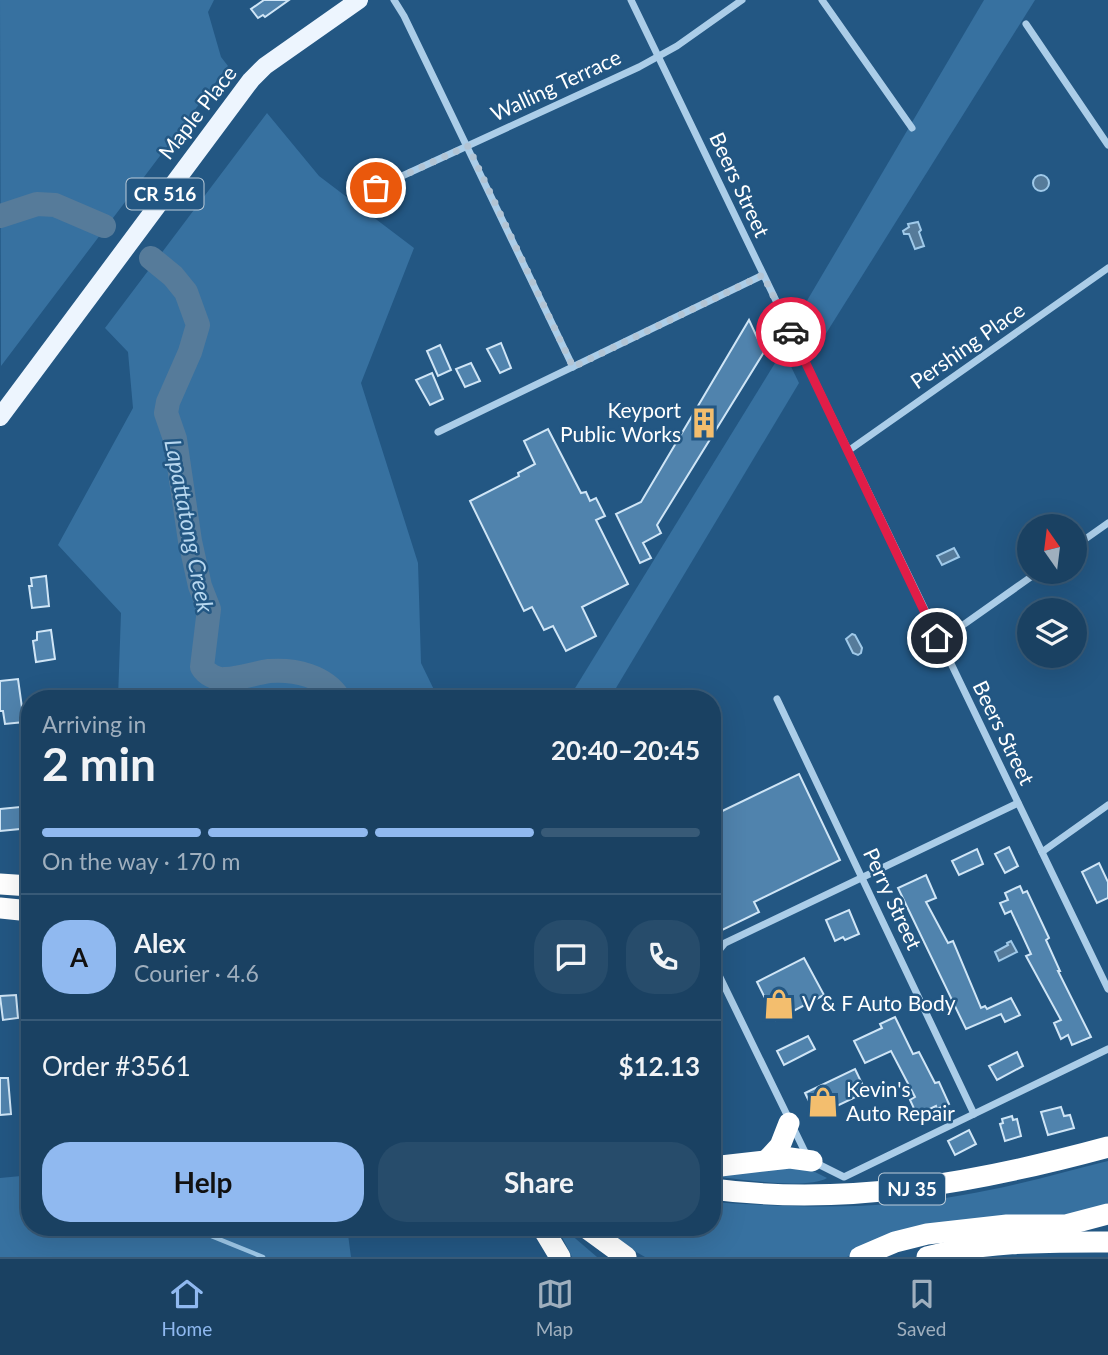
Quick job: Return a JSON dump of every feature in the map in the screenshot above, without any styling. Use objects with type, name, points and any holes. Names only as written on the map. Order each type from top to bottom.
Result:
[{"type":"highway","points":[[0,884],[21,885]]},
{"type":"highway","points":[[0,908],[21,910]]},
{"type":"highway","points":[[767,1160],[780,1146],[789,1123]]},
{"type":"highway","name":"NJ 35","points":[[721,1190],[774,1195],[845,1185],[919,1188],[966,1182],[1037,1167],[1108,1147]]},
{"type":"highway","points":[[721,1166],[790,1157],[812,1161]]},
{"type":"highway","points":[[859,1257],[911,1238],[1007,1225],[1066,1225],[1108,1214]]},
{"type":"highway","points":[[959,1230],[1108,1231]]},
{"type":"highway","points":[[547,1236],[560,1257]]},
{"type":"highway","points":[[597,1236],[626,1257]]},
{"type":"highway","points":[[927,1257],[970,1247],[1022,1242],[1108,1242]]},
{"type":"main road","name":"Maple Place","points":[[0,417],[251,80],[265,66],[359,0]]},
{"type":"street","points":[[394,0],[468,146],[573,367]]},
{"type":"street","name":"Beers Street","points":[[631,0],[1108,989]]},
{"type":"street","name":"Walling Terrace","points":[[376,188],[659,56],[742,0]]},
{"type":"street","points":[[821,0],[912,128]]},
{"type":"street","points":[[1026,24],[1108,145]]},
{"type":"street","name":"Pershing Place","points":[[848,451],[1108,268]]},
{"type":"street","points":[[438,432],[763,275]]},
{"type":"street","points":[[1087,538],[1108,523]]},
{"type":"street","points":[[939,642],[1021,584]]},
{"type":"street","name":"Perry Street","points":[[777,699],[974,1114]]},
{"type":"street","points":[[721,947],[1018,803]]},
{"type":"street","points":[[1042,852],[1108,805]]},
{"type":"street","points":[[721,980],[789,1123],[812,1161],[845,1185],[921,1139],[1108,1049]]},
{"type":"shaded area","points":[[0,0],[214,0],[208,12],[221,57],[228,66],[1,366]]},
{"type":"shaded area","points":[[984,0],[1035,0],[815,351],[798,316]]},
{"type":"shaded area","points":[[267,113],[319,176],[414,248],[361,383],[418,563],[421,663],[434,690],[118,690],[121,613],[58,545],[133,408],[128,352],[105,328]]},
{"type":"shaded area","points":[[1038,175],[1044,175],[1049,183],[1047,189],[1038,191],[1033,186],[1033,180]]},
{"type":"shaded area","points":[[918,222],[924,246],[915,249],[909,234],[904,234],[903,231],[909,227],[908,224]]},
{"type":"shaded area","points":[[783,350],[799,383],[615,690],[574,690]]},
{"type":"shaded area","points":[[954,548],[959,557],[942,565],[937,556]]},
{"type":"shaded area","points":[[852,634],[862,648],[858,655],[853,653],[846,639]]},
{"type":"shaded area","points":[[1011,941],[1017,952],[999,961],[995,952]]},
{"type":"shaded area","points":[[1108,1161],[1108,1203],[1099,1208],[1048,1218],[893,1235],[847,1257],[645,1257],[611,1236],[721,1236],[721,1203],[775,1206],[869,1205],[932,1200],[1000,1188]]},
{"type":"shaded area","points":[[803,1166],[827,1178],[788,1183],[721,1175]]},
{"type":"shaded area","points":[[21,1176],[21,1236],[348,1236],[351,1257],[0,1257],[0,1178]]},
{"type":"shaded area","points":[[562,1236],[572,1236],[597,1257],[572,1257]]},
{"type":"building","points":[[264,0],[289,0],[265,17],[263,15],[258,18],[251,9]]},
{"type":"building","name":"Keyport Public Works","points":[[749,320],[764,352],[657,525],[661,533],[643,543],[651,558],[640,563],[616,514],[641,502]]},
{"type":"building","points":[[501,343],[511,368],[500,373],[487,349]]},
{"type":"building","points":[[440,345],[451,370],[438,376],[427,351]]},
{"type":"building","points":[[471,363],[480,381],[465,387],[456,369]]},
{"type":"building","points":[[432,373],[443,399],[430,405],[416,380]]},
{"type":"building","points":[[548,429],[581,493],[586,492],[590,501],[596,498],[605,516],[596,520],[628,584],[582,607],[596,636],[566,651],[553,626],[544,630],[532,607],[524,611],[470,501],[519,476],[518,473],[535,464],[524,441]]},
{"type":"building","points":[[46,576],[49,606],[32,608],[29,586],[32,586],[31,578]]},
{"type":"building","points":[[51,630],[55,659],[36,662],[33,641],[37,640],[37,632]]},
{"type":"building","points":[[18,679],[21,722],[5,724],[3,711],[0,711],[0,681]]},
{"type":"building","points":[[799,774],[840,860],[754,902],[759,912],[721,931],[721,812]]},
{"type":"building","points":[[21,807],[21,829],[0,831],[0,809]]},
{"type":"building","points":[[1009,847],[1018,866],[1005,873],[995,854]]},
{"type":"building","points":[[977,849],[983,864],[959,875],[952,861]]},
{"type":"building","points":[[1099,863],[1108,882],[1108,898],[1097,903],[1082,872]]},
{"type":"building","points":[[926,875],[936,898],[926,902],[948,943],[953,941],[981,1008],[985,1006],[987,1009],[1011,998],[1020,1015],[1005,1022],[1001,1014],[966,1029],[898,888]]},
{"type":"building","points":[[1020,886],[1023,893],[1027,891],[1049,938],[1046,940],[1058,971],[1091,1037],[1072,1045],[1068,1035],[1061,1039],[1054,1023],[1061,1020],[1026,956],[1031,954],[1011,911],[1005,914],[1000,903],[1008,900],[1005,893]]},
{"type":"building","points":[[849,910],[859,934],[835,941],[826,920]]},
{"type":"building","points":[[804,958],[824,995],[776,1020],[757,982]]},
{"type":"building","points":[[16,995],[18,1018],[3,1020],[0,996]]},
{"type":"building","points":[[895,1017],[913,1054],[919,1052],[935,1083],[939,1082],[949,1104],[937,1109],[936,1106],[917,1115],[910,1100],[915,1097],[891,1051],[865,1063],[854,1041],[882,1028],[880,1024]]},
{"type":"building","points":[[808,1036],[815,1049],[784,1065],[777,1051]]},
{"type":"building","points":[[1017,1052],[1023,1066],[997,1080],[989,1066]]},
{"type":"building","points":[[855,1069],[866,1092],[816,1116],[805,1093]]},
{"type":"building","points":[[0,1078],[8,1078],[11,1114],[0,1115]]},
{"type":"building","points":[[1061,1107],[1064,1116],[1070,1115],[1074,1128],[1048,1135],[1041,1112]]},
{"type":"building","points":[[1012,1116],[1013,1120],[1017,1119],[1021,1136],[1005,1141],[1000,1124],[1003,1123],[1002,1119]]},
{"type":"building","points":[[969,1130],[976,1144],[955,1155],[948,1141]]},
{"type":"waterway","points":[[0,216],[37,204],[55,205],[104,226]]},
{"type":"waterway","name":"Lapattatong Creek","points":[[151,258],[173,276],[186,292],[198,325],[166,413],[175,439],[190,541],[200,586],[209,609],[202,667],[209,674],[222,679],[269,671],[289,671],[309,675],[333,690]]},
{"type":"waterway","name":"Lapattatong Creek","points":[[211,1236],[263,1257]]},
{"type":"way so far","points":[[376,188],[468,146],[573,367],[763,275],[791,332]]},
{"type":"place","name":"Keyport Public Works","points":[[704,423]]},
{"type":"place","name":"V & F Auto Body","points":[[779,1004]]},
{"type":"place","name":"Kevin's Auto Repair","points":[[823,1102]]},
{"type":"route","points":[[791,332],[937,638]]}]
